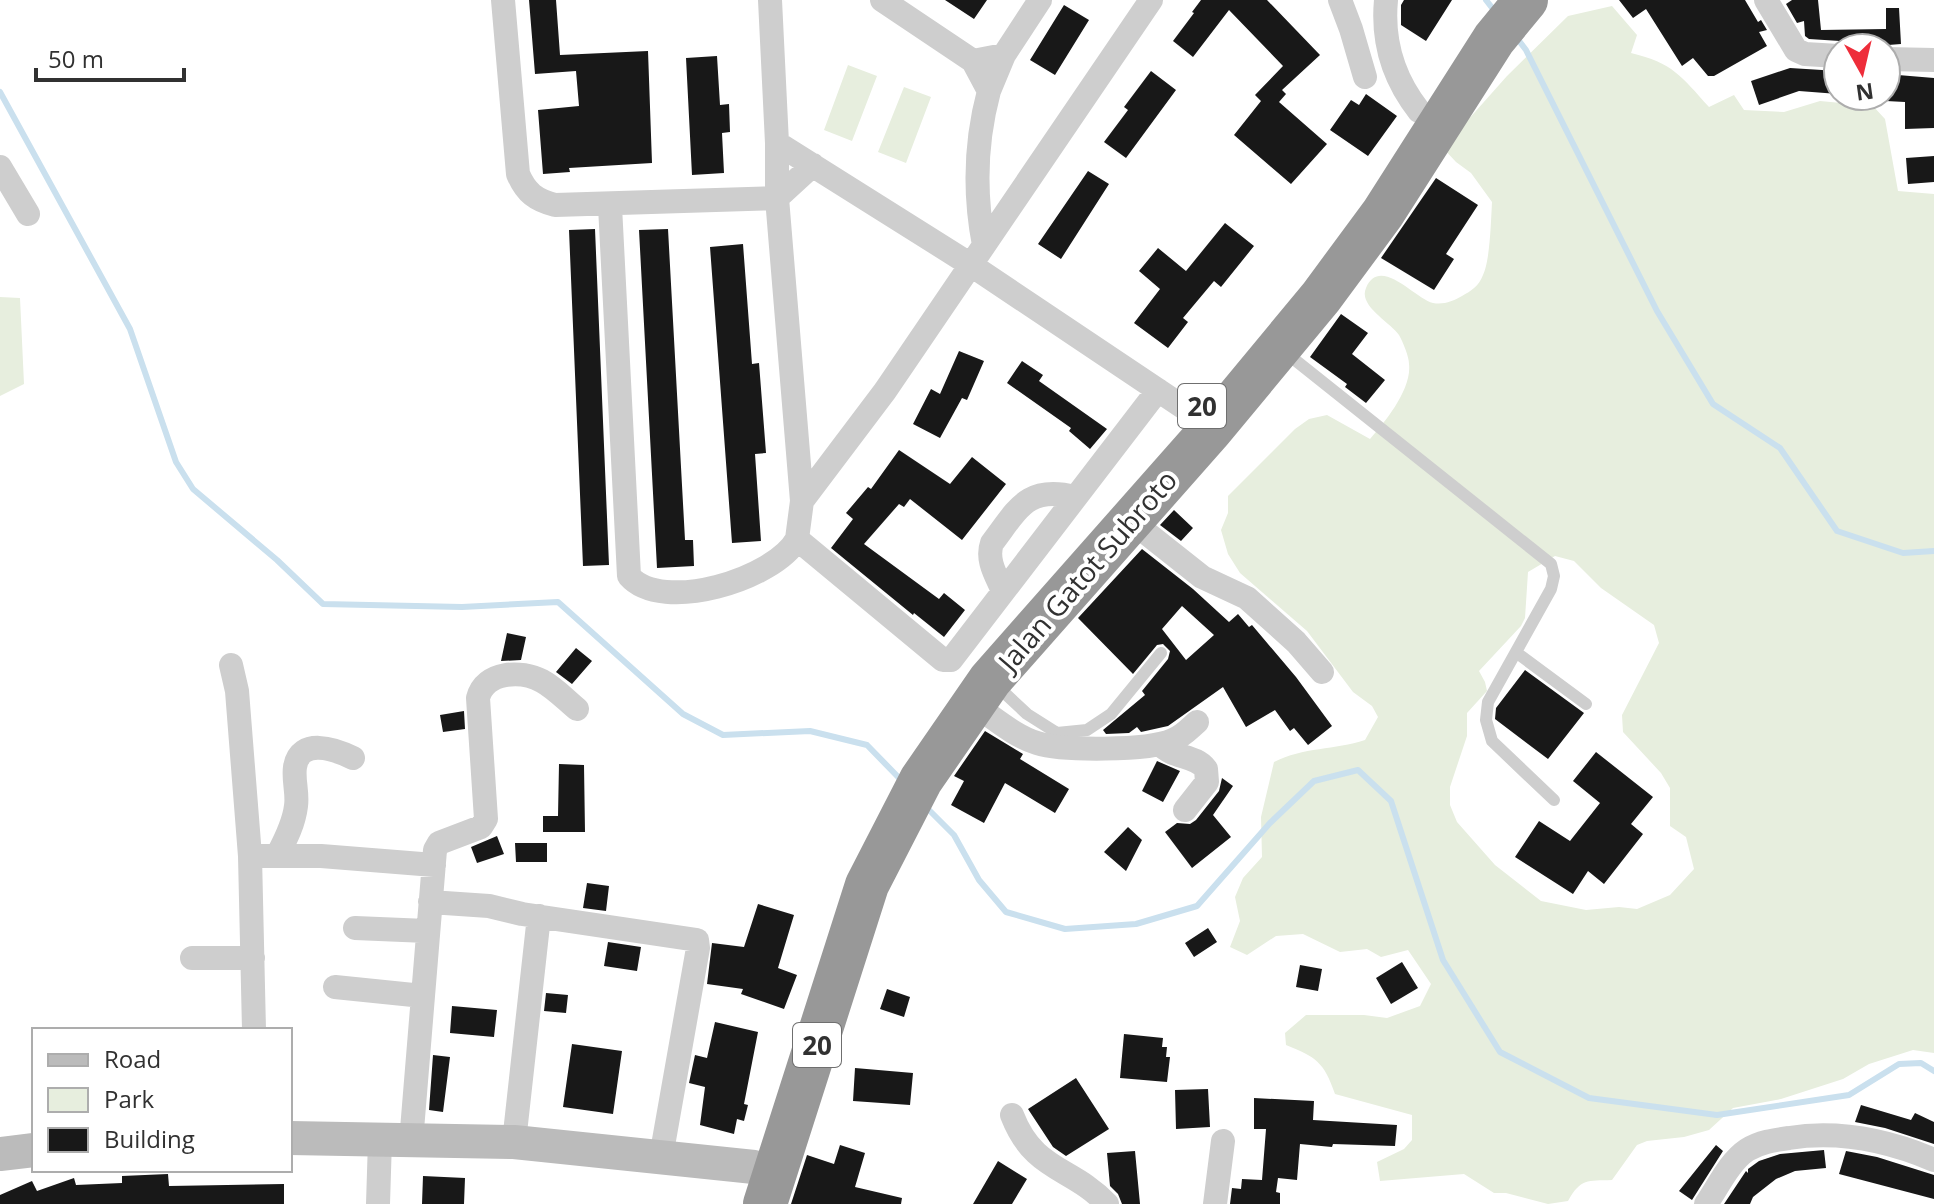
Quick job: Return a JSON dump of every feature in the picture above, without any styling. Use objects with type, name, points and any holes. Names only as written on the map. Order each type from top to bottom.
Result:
[{"type":"highway","name":"Jalan Gatot Subroto","points":[[910,773],[982,686],[1130,520],[1329,249],[1419,111],[1501,16]]},
{"type":"highway","name":"Jalan Gatot Subroto","points":[[759,1187],[854,886],[939,711],[976,666],[1203,423],[1279,348],[1383,213],[1501,16]]},
{"type":"street","points":[[503,0],[518,174],[531,196],[555,205],[610,206],[777,198],[813,165]]},
{"type":"street","points":[[610,206],[629,576],[637,585],[661,592],[740,580],[790,552],[797,539],[802,501],[777,198],[770,0]]},
{"type":"street","points":[[882,0],[973,61],[989,91]]},
{"type":"street","points":[[978,255],[977,172],[981,120],[1004,55],[1040,0]]},
{"type":"street","points":[[802,501],[885,391],[1151,0]]},
{"type":"street","points":[[1340,0],[1365,77]]},
{"type":"street","points":[[1386,0],[1390,60],[1397,78],[1419,111]]},
{"type":"street","points":[[1766,0],[1796,50],[1822,55]]},
{"type":"street","points":[[973,61],[1004,55]]},
{"type":"street","points":[[1902,59],[1934,60]]},
{"type":"street","points":[[777,143],[978,255],[1203,423]]},
{"type":"street","points":[[0,167],[28,214]]},
{"type":"street","points":[[797,539],[943,660],[955,658],[1158,390]]},
{"type":"street","points":[[1003,591],[989,551],[1021,504],[1047,493],[1075,497]]},
{"type":"street","points":[[1130,520],[1202,577],[1247,598],[1296,642],[1322,672]]},
{"type":"street","points":[[231,665],[237,691],[250,856],[254,1028]]},
{"type":"street","points":[[378,1204],[396,1141],[423,996],[430,902],[439,843],[481,827],[486,819],[478,698],[484,684],[495,677],[511,675],[540,679],[577,709]]},
{"type":"street","points":[[982,686],[1022,737],[1054,747],[1137,748],[1160,744],[1185,734],[1197,722]]},
{"type":"street","points":[[1160,744],[1166,751],[1195,760],[1206,769],[1207,782],[1185,810]]},
{"type":"street","points":[[278,854],[290,831],[296,806],[295,765],[300,755],[315,747],[333,748],[353,758]]},
{"type":"street","points":[[250,856],[278,854],[434,865]]},
{"type":"street","points":[[430,902],[489,906],[697,940],[661,1157]]},
{"type":"street","points":[[514,1142],[539,916]]},
{"type":"street","points":[[355,928],[427,931]]},
{"type":"street","points":[[192,958],[253,958]]},
{"type":"street","points":[[335,987],[423,996]]},
{"type":"street","points":[[1012,1115],[1019,1133],[1031,1150],[1086,1186],[1107,1204]]},
{"type":"street","points":[[1706,1204],[1739,1158],[1746,1151],[1766,1142],[1841,1134],[1873,1140],[1934,1160]]},
{"type":"street","points":[[292,1138],[514,1142],[661,1157],[759,1187]]},
{"type":"street","points":[[1215,1204],[1223,1141]]},
{"type":"street","points":[[0,1154],[32,1150]]},
{"type":"lane","points":[[1279,348],[1551,564],[1554,576],[1551,589],[1488,702],[1486,720],[1492,741],[1554,800]]},
{"type":"lane","points":[[982,686],[1057,733],[1087,730],[1111,714],[1161,653]]},
{"type":"lane","points":[[1517,653],[1586,704]]},
{"type":"green space","points":[[1612,6],[1637,35],[1631,53],[1667,66],[1709,107],[1734,95],[1744,110],[1784,112],[1820,101],[1822,112],[1879,112],[1885,119],[1898,191],[1934,194],[1934,1053],[1913,1050],[1869,1064],[1843,1079],[1781,1099],[1733,1108],[1709,1130],[1684,1137],[1647,1141],[1637,1145],[1612,1180],[1586,1182],[1577,1188],[1568,1201],[1548,1204],[1494,1193],[1464,1174],[1380,1181],[1377,1162],[1404,1149],[1412,1140],[1412,1115],[1335,1094],[1318,1062],[1286,1045],[1285,1033],[1306,1015],[1387,1018],[1420,1006],[1431,984],[1408,950],[1381,957],[1367,949],[1340,952],[1303,934],[1276,936],[1247,955],[1230,947],[1240,921],[1235,897],[1243,878],[1262,857],[1261,817],[1274,762],[1296,754],[1365,740],[1378,717],[1372,706],[1353,692],[1307,631],[1240,573],[1228,554],[1221,530],[1228,513],[1228,496],[1309,419],[1327,415],[1370,439],[1383,424],[1402,394],[1409,374],[1409,361],[1399,335],[1367,301],[1366,288],[1372,279],[1389,277],[1433,303],[1459,298],[1479,282],[1487,260],[1492,202],[1471,173],[1443,148],[1507,76],[1568,16]],"holes":[[[1555,556],[1574,561],[1601,588],[1654,625],[1659,643],[1622,715],[1623,732],[1661,773],[1670,788],[1670,826],[1686,837],[1694,869],[1670,895],[1637,909],[1586,910],[1541,901],[1495,865],[1457,822],[1450,805],[1450,787],[1467,736],[1467,713],[1487,691],[1479,671],[1525,618],[1528,572]]]},
{"type":"green space","points":[[848,65],[877,76],[852,141],[824,130]]},
{"type":"green space","points":[[904,87],[931,97],[906,163],[878,152]]},
{"type":"green space","points":[[0,297],[20,298],[24,384],[0,396]]},
{"type":"building","points":[[529,0],[556,0],[560,55],[648,51],[652,163],[569,168],[570,172],[543,174],[538,110],[579,106],[576,71],[535,74]]},
{"type":"building","points":[[945,0],[987,0],[974,19]]},
{"type":"building","points":[[1201,0],[1267,0],[1320,55],[1282,90],[1286,94],[1279,102],[1327,144],[1291,184],[1234,135],[1261,101],[1255,95],[1283,66],[1229,10],[1193,57],[1173,41]]},
{"type":"building","points":[[1404,0],[1452,0],[1426,41],[1401,25]]},
{"type":"building","points":[[1619,0],[1745,0],[1758,22],[1761,20],[1767,30],[1759,32],[1767,46],[1714,76],[1708,76],[1693,58],[1682,66],[1646,9],[1633,18]]},
{"type":"building","points":[[1792,0],[1818,0],[1821,30],[1886,29],[1886,8],[1899,8],[1900,32],[1822,32],[1822,40],[1809,39],[1805,36],[1804,21],[1797,23],[1786,4]]},
{"type":"building","points":[[1064,5],[1089,20],[1055,75],[1030,60]]},
{"type":"building","points":[[717,56],[720,105],[729,104],[730,132],[722,133],[724,173],[692,175],[686,58]]},
{"type":"building","points":[[1790,68],[1822,70],[1822,93],[1799,91],[1759,105],[1751,81]]},
{"type":"building","points":[[1151,71],[1176,90],[1126,158],[1104,142],[1128,110],[1124,107]]},
{"type":"building","points":[[1902,75],[1934,78],[1934,128],[1905,129],[1905,102],[1902,102]]},
{"type":"building","points":[[1366,94],[1397,116],[1368,156],[1330,130],[1351,100],[1359,105]]},
{"type":"building","points":[[1934,156],[1934,182],[1908,184],[1906,158]]},
{"type":"building","points":[[1088,171],[1109,184],[1061,259],[1038,244]]},
{"type":"building","points":[[1436,178],[1478,205],[1446,254],[1454,259],[1434,290],[1381,258]]},
{"type":"building","points":[[1225,223],[1254,246],[1221,287],[1214,281],[1183,318],[1188,322],[1168,348],[1134,323],[1160,289],[1139,271],[1158,248],[1186,271]]},
{"type":"building","points":[[595,229],[609,565],[583,566],[569,230]]},
{"type":"building","points":[[668,229],[685,540],[693,540],[694,566],[657,568],[639,230]]},
{"type":"building","points":[[743,244],[752,364],[759,363],[766,453],[755,454],[761,541],[732,543],[710,247]]},
{"type":"building","points":[[1341,314],[1368,333],[1352,354],[1385,380],[1366,403],[1345,387],[1347,384],[1310,357]]},
{"type":"building","points":[[959,351],[984,361],[967,400],[962,398],[940,438],[913,424],[931,389],[940,394]]},
{"type":"building","points":[[1022,361],[1043,375],[1039,381],[1107,429],[1090,449],[1069,431],[1071,428],[1007,383]]},
{"type":"building","points":[[899,450],[950,484],[972,457],[1006,484],[962,540],[910,499],[904,507],[899,504],[864,544],[939,599],[944,593],[965,610],[944,637],[831,548],[853,519],[846,513],[868,487],[871,489]]},
{"type":"building","points":[[1174,510],[1193,528],[1181,541],[1160,525]]},
{"type":"building","points":[[1142,549],[1229,622],[1238,614],[1249,627],[1252,625],[1332,726],[1308,745],[1294,728],[1290,731],[1275,710],[1246,727],[1223,687],[1168,726],[1141,732],[1137,727],[1129,733],[1106,734],[1103,730],[1145,695],[1142,691],[1168,659],[1170,651],[1163,644],[1157,645],[1133,674],[1078,618]],"holes":[[[1182,606],[1214,635],[1186,660],[1162,629]]]},
{"type":"building","points":[[507,633],[526,637],[521,660],[501,661]]},
{"type":"building","points":[[576,648],[592,661],[572,684],[556,672]]},
{"type":"building","points":[[1525,670],[1584,713],[1548,759],[1495,719],[1496,708]]},
{"type":"building","points":[[464,711],[465,729],[443,732],[440,715]]},
{"type":"building","points":[[985,731],[1023,754],[1020,759],[1069,789],[1055,813],[1005,783],[984,823],[951,805],[964,781],[954,776]]},
{"type":"building","points":[[1596,752],[1653,797],[1631,824],[1643,834],[1604,884],[1588,871],[1573,894],[1515,857],[1539,821],[1570,841],[1600,803],[1573,781]]},
{"type":"building","points":[[1157,761],[1180,771],[1163,802],[1142,791]]},
{"type":"building","points":[[559,764],[584,765],[585,832],[543,832],[543,816],[558,816]]},
{"type":"building","points":[[1222,778],[1233,786],[1213,815],[1231,837],[1192,868],[1165,832],[1177,823],[1190,824],[1196,820],[1219,791]]},
{"type":"building","points":[[1128,827],[1142,840],[1126,871],[1104,852]]},
{"type":"building","points":[[497,836],[504,854],[477,863],[471,847]]},
{"type":"building","points":[[515,843],[547,843],[547,862],[516,862]]},
{"type":"building","points":[[587,883],[609,886],[606,911],[583,908]]},
{"type":"building","points":[[758,904],[794,915],[778,968],[797,975],[784,1009],[741,994],[743,989],[707,984],[712,943],[744,947]]},
{"type":"building","points":[[1208,928],[1217,942],[1194,957],[1185,943]]},
{"type":"building","points":[[608,942],[641,947],[637,971],[604,966]]},
{"type":"building","points":[[1402,962],[1418,988],[1391,1004],[1376,978]]},
{"type":"building","points":[[1300,965],[1322,969],[1318,991],[1296,987]]},
{"type":"building","points":[[887,989],[910,997],[904,1017],[880,1009]]},
{"type":"building","points":[[546,993],[568,995],[566,1013],[544,1011]]},
{"type":"building","points":[[452,1006],[497,1010],[494,1037],[450,1033]]},
{"type":"building","points":[[715,1022],[758,1032],[744,1104],[748,1105],[744,1121],[737,1119],[734,1134],[700,1125],[705,1087],[689,1083],[695,1055],[707,1058]]},
{"type":"building","points":[[1124,1034],[1163,1038],[1162,1047],[1167,1047],[1166,1057],[1170,1057],[1167,1082],[1120,1078]]},
{"type":"building","points":[[572,1044],[622,1051],[613,1114],[563,1107]]},
{"type":"building","points":[[433,1055],[450,1057],[443,1112],[429,1110]]},
{"type":"building","points":[[855,1068],[913,1073],[910,1105],[853,1101]]},
{"type":"building","points":[[1076,1078],[1109,1129],[1066,1156],[1053,1147],[1028,1109]]},
{"type":"building","points":[[1208,1089],[1210,1127],[1176,1129],[1175,1090]]},
{"type":"building","points":[[1254,1098],[1314,1101],[1313,1120],[1397,1125],[1395,1146],[1300,1144],[1297,1180],[1278,1178],[1276,1192],[1280,1193],[1280,1204],[1230,1204],[1232,1188],[1241,1189],[1242,1179],[1262,1180],[1266,1129],[1254,1129]]},
{"type":"building","points":[[1861,1105],[1911,1120],[1915,1113],[1934,1122],[1934,1144],[1855,1122]]},
{"type":"building","points":[[840,1145],[865,1153],[855,1187],[902,1198],[901,1204],[791,1204],[807,1155],[834,1164]]},
{"type":"building","points":[[1716,1145],[1723,1151],[1692,1200],[1679,1191]]},
{"type":"building","points":[[1824,1150],[1826,1168],[1795,1171],[1776,1179],[1753,1197],[1750,1204],[1724,1204],[1746,1171],[1748,1173],[1748,1169],[1759,1161],[1780,1154]]},
{"type":"building","points":[[1135,1151],[1140,1204],[1122,1204],[1110,1186],[1107,1153]]},
{"type":"building","points":[[1846,1151],[1934,1175],[1934,1199],[1839,1174]]},
{"type":"building","points":[[998,1161],[1027,1179],[1012,1204],[973,1204]]},
{"type":"building","points":[[168,1174],[169,1186],[284,1184],[284,1204],[0,1204],[0,1195],[32,1181],[37,1191],[74,1178],[76,1185],[122,1183],[122,1176]]},
{"type":"building","points":[[423,1176],[465,1178],[464,1204],[422,1204]]},
{"type":"waterway","points":[[1486,0],[1496,13]]},
{"type":"waterway","points":[[1516,37],[1526,50],[1657,311],[1713,404],[1780,448],[1837,531],[1903,553],[1934,551]]},
{"type":"waterway","points":[[0,92],[130,329],[176,462],[193,489],[277,560],[323,604],[462,607],[558,602],[683,714],[723,735],[810,731],[867,745],[902,781]]},
{"type":"waterway","points":[[926,807],[954,835],[979,880],[1006,912],[1065,929],[1136,924],[1197,906],[1270,823],[1314,781],[1358,770],[1391,801],[1443,960],[1500,1052],[1589,1098],[1717,1115],[1849,1095],[1899,1064],[1921,1063],[1934,1071]]}]
